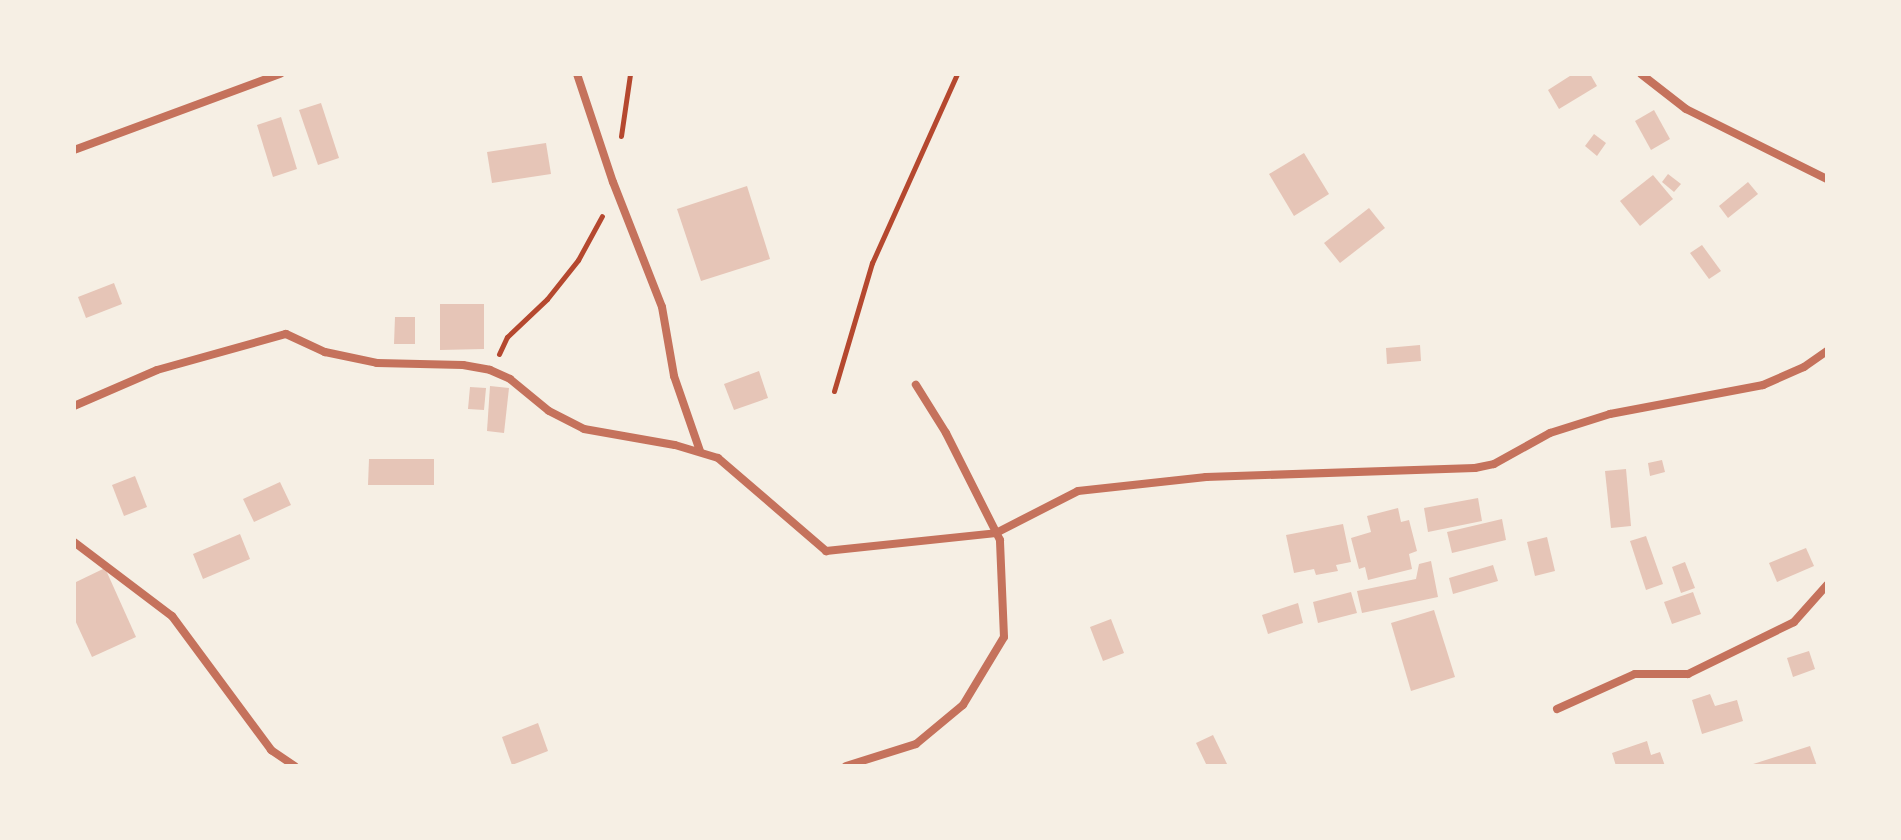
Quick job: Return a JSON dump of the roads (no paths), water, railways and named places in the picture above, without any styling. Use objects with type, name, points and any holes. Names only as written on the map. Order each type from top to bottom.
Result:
[{"type":"street","points":[[577,74],[613,182],[662,307],[674,376],[700,451]]},
{"type":"street","points":[[1641,74],[1686,109],[1827,179]]},
{"type":"street","points":[[74,150],[275,75]]},
{"type":"street","points":[[74,406],[157,370],[286,334],[325,352],[377,363],[463,365],[490,370],[510,379],[549,411],[575,426],[700,451],[718,458],[763,493],[826,551],[996,533],[1078,491],[1206,477],[1475,468],[1494,464],[1550,433],[1610,414],[1763,385],[1804,367],[1827,351]]},
{"type":"street","points":[[846,766],[916,744],[963,705],[1004,637],[1000,540],[946,433],[916,385]]},
{"type":"street","points":[[74,542],[172,616],[271,750],[295,766]]},
{"type":"street","points":[[1557,709],[1635,674],[1688,674],[1794,622],[1827,585]]}]
